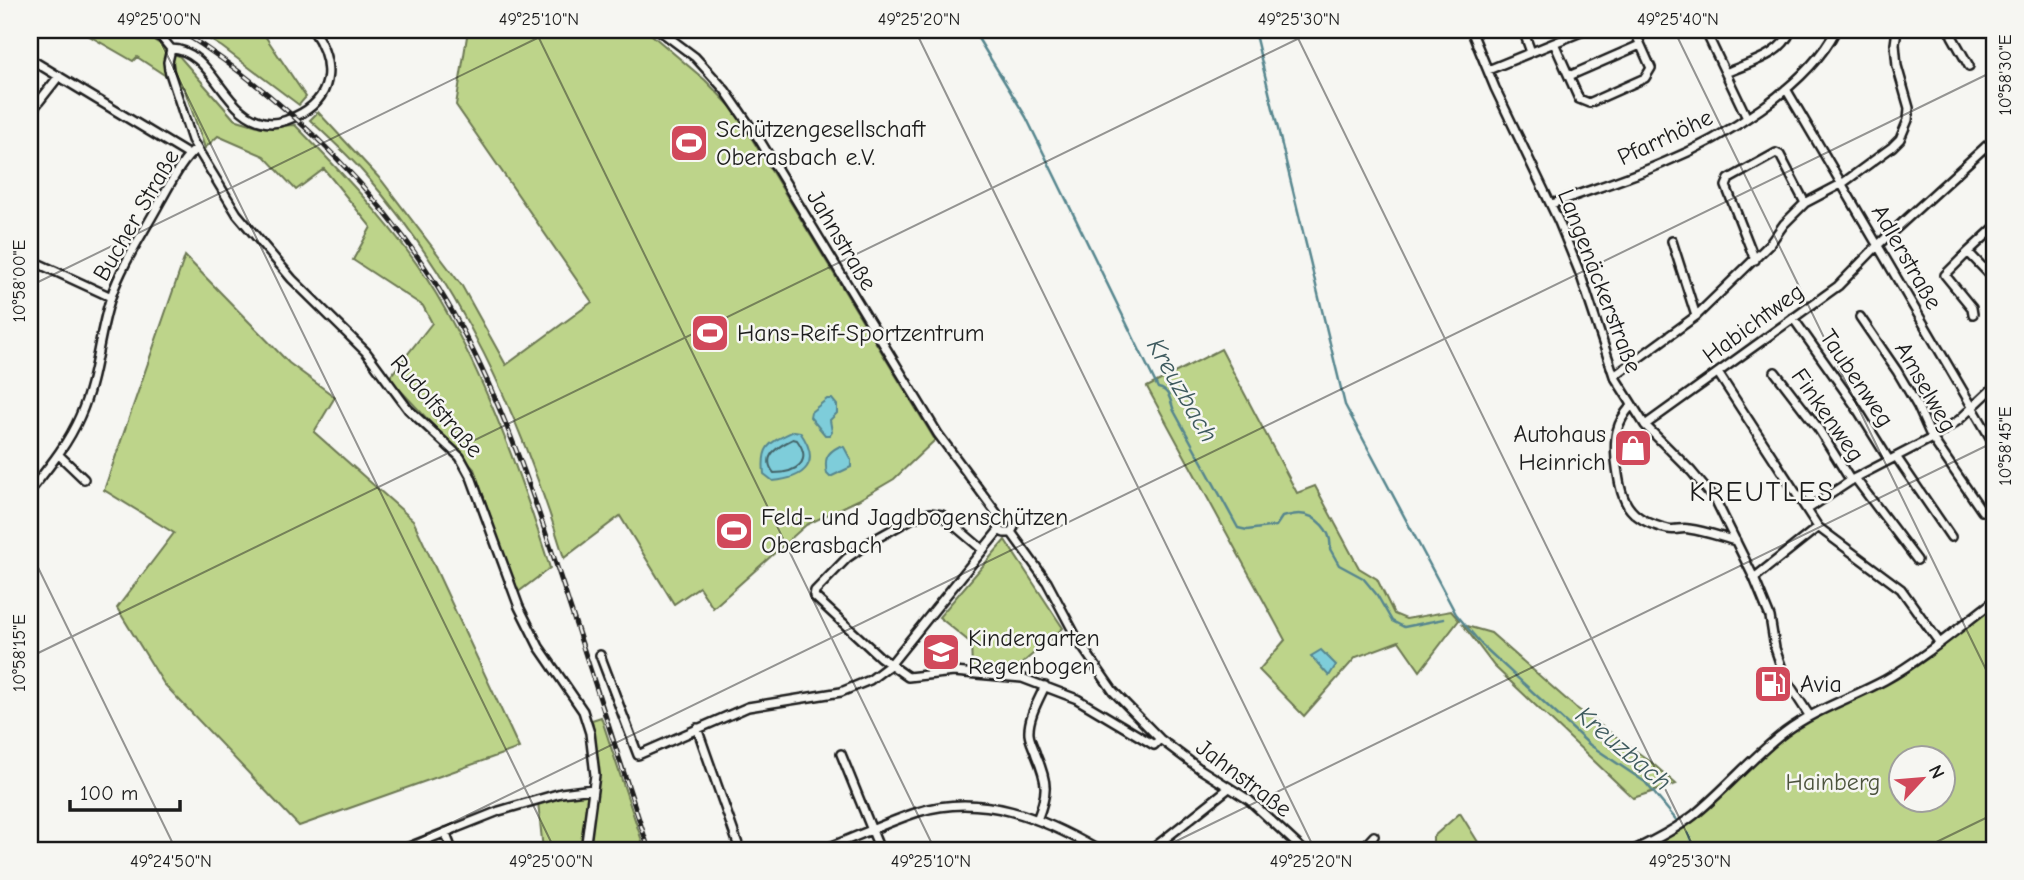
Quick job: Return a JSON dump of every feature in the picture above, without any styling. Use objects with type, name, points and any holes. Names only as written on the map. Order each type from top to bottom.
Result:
[{"type":"street","points":[[148,30],[162,38],[171,49],[188,53],[202,64],[243,113],[256,120],[272,123],[291,119],[311,107],[324,93],[329,71],[325,50],[313,30]]},
{"type":"street","name":"Jahnstraße","points":[[659,30],[695,57],[731,97],[938,434],[1000,519],[1005,517],[1013,521],[1011,532],[1047,582],[1096,668],[1113,691],[1157,742],[1265,813],[1303,850]]},
{"type":"street","name":"Langenäckerstraße","points":[[1471,30],[1552,204],[1581,276],[1614,376],[1645,425],[1691,471],[1716,501],[1770,617],[1784,678],[1809,715]]},
{"type":"street","points":[[1524,30],[1531,52]]},
{"type":"street","points":[[1488,70],[1586,30]]},
{"type":"street","points":[[1554,43],[1579,99],[1590,103],[1645,78],[1651,68],[1634,30]]},
{"type":"street","points":[[1705,30],[1746,118]]},
{"type":"street","points":[[1726,73],[1776,51],[1786,42],[1791,30]]},
{"type":"street","name":"Pfarrhöhe","points":[[1552,204],[1664,163],[1746,118],[1786,89],[1815,60],[1836,30]]},
{"type":"street","points":[[1614,376],[1696,316],[1755,260],[1805,203],[1843,183],[1892,148],[1900,139],[1909,108],[1897,66],[1897,30]]},
{"type":"street","points":[[1954,30],[1952,36],[1969,66]]},
{"type":"street","points":[[1569,76],[1640,45]]},
{"type":"street","name":"Rudolfstraße","points":[[171,49],[169,70],[196,149],[237,214],[292,279],[366,352],[408,409],[460,457],[471,477],[519,607],[539,646],[583,711],[590,733],[595,775],[585,850]]},
{"type":"street","points":[[30,59],[189,155]]},
{"type":"street","points":[[30,113],[59,76]]},
{"type":"street","name":"Adlerstraße","points":[[1786,89],[1994,444]]},
{"type":"street","name":"Habichtweg","points":[[1645,425],[1838,286],[1878,245],[1994,139]]},
{"type":"street","points":[[1986,146],[1994,159]]},
{"type":"street","name":"Bucher Straße","points":[[30,491],[60,455],[81,415],[118,279],[163,197],[189,155],[196,149]]},
{"type":"street","points":[[1755,260],[1726,186],[1729,179],[1776,153],[1780,155],[1805,203]]},
{"type":"street","points":[[1973,314],[1972,308],[1945,275],[1994,228]]},
{"type":"street","points":[[1672,241],[1696,316]]},
{"type":"street","points":[[1968,252],[1994,279]]},
{"type":"street","points":[[30,265],[34,262],[111,297]]},
{"type":"street","name":"Taubenweg","points":[[1793,317],[1951,537]]},
{"type":"street","name":"Amselweg","points":[[1860,317],[1897,371],[1932,438],[1982,511]]},
{"type":"street","name":"Finkenweg","points":[[1774,372],[1917,561]]},
{"type":"street","points":[[1718,373],[1818,527],[1900,589],[1939,642]]},
{"type":"street","points":[[1808,509],[1853,479],[1932,438],[1973,408],[1994,387]]},
{"type":"street","points":[[1631,406],[1621,417],[1615,432],[1615,449],[1618,478],[1626,505],[1632,514],[1671,530],[1693,529],[1736,541]]},
{"type":"street","points":[[60,455],[84,479]]},
{"type":"street","points":[[983,550],[942,515],[930,513],[913,518],[847,558],[815,591],[817,600],[890,665],[908,677],[954,672],[1022,678],[1077,699],[1157,742]]},
{"type":"street","points":[[600,655],[638,755],[748,707],[841,692],[870,680],[890,665],[999,530],[1000,519]]},
{"type":"street","points":[[1754,578],[1818,527]]},
{"type":"street","points":[[999,530],[1003,533],[1011,532]]},
{"type":"street","points":[[1634,850],[1694,815],[1783,733],[1809,715],[1887,679],[1994,601]]},
{"type":"street","points":[[1037,820],[1045,801],[1046,778],[1030,740],[1029,731],[1045,686]]},
{"type":"street","points":[[697,728],[740,850]]},
{"type":"street","points":[[841,754],[880,850]]},
{"type":"street","points":[[1151,850],[1229,788]]},
{"type":"street","points":[[401,850],[521,804],[582,789],[593,789]]},
{"type":"street","points":[[822,850],[917,813],[957,804],[994,807],[1037,820],[1098,850]]},
{"type":"street","points":[[445,832],[452,850]]},
{"type":"street","points":[[1361,850],[1374,836]]},
{"type":"green space","points":[[79,30],[138,30],[180,57],[234,119],[261,127],[295,125],[377,213],[431,285],[462,342],[504,437],[550,568],[517,593],[474,469],[389,378],[432,323],[423,306],[353,260],[371,227],[324,169],[296,190],[264,156],[218,136],[205,148],[184,88],[137,57],[133,61]]},
{"type":"green space","points":[[194,30],[261,30],[306,97],[299,105],[222,47]]},
{"type":"green space","name":"Hans-Reif-Sportzentrum","points":[[468,30],[646,30],[705,80],[735,111],[935,440],[894,479],[806,525],[713,608],[699,587],[674,604],[620,516],[564,558],[528,454],[507,404],[458,306],[430,259],[398,215],[357,165],[310,120],[318,112],[382,181],[462,286],[506,365],[592,302],[456,105]]},
{"type":"green space","points":[[185,256],[289,363],[335,397],[314,432],[413,520],[519,748],[299,826],[164,684],[117,608],[174,533],[104,490]]},
{"type":"green space","points":[[1221,349],[1297,493],[1315,486],[1359,568],[1377,579],[1394,614],[1406,619],[1451,611],[1459,620],[1420,671],[1399,641],[1356,657],[1304,716],[1259,670],[1285,640],[1147,387]]},
{"type":"green space","points":[[1005,540],[1063,628],[1012,672],[972,669],[971,643],[939,617]]},
{"type":"green space","name":"Hainberg","points":[[1994,607],[1994,850],[1642,850],[1666,838],[1770,750],[1793,724],[1810,710],[1843,701],[1934,651]]},
{"type":"green space","points":[[1463,625],[1491,633],[1575,707],[1651,762],[1676,784],[1633,798],[1494,666]]},
{"type":"green space","points":[[601,717],[645,850],[543,850],[538,802],[595,792],[599,775],[592,720]]},
{"type":"green space","points":[[1460,813],[1483,850],[1433,850],[1433,837]]},
{"type":"water","points":[[827,399],[832,399],[837,405],[837,413],[830,420],[830,435],[825,435],[810,417],[811,412]]},
{"type":"water","points":[[794,431],[800,432],[810,452],[810,460],[807,467],[794,476],[773,481],[764,474],[764,457],[768,446]]},
{"type":"water","points":[[840,446],[844,447],[851,460],[851,467],[830,477],[827,474],[826,460],[832,451]]},
{"type":"water","points":[[1321,650],[1336,665],[1329,676],[1311,656]]},
{"type":"waterway","name":"Kreuzbach","points":[[973,30],[1026,117],[1158,388],[1169,396],[1174,411],[1238,528],[1247,530],[1276,526],[1282,517],[1295,514],[1311,517],[1326,530],[1330,549],[1339,565],[1363,578],[1377,595],[1392,621],[1404,627],[1444,619]]},
{"type":"waterway","points":[[1254,30],[1345,405],[1456,614],[1482,645],[1590,745],[1645,782],[1678,822]]},
{"type":"waterway","name":"Kreuzbach","points":[[1688,833],[1695,850]]},
{"type":"railway","points":[[179,30],[262,89],[337,158],[403,236],[458,322],[492,392],[522,465],[649,850]]},
{"type":"place","name":"Schützengesellschaft Oberasbach e.V.","points":[[689,143]]},
{"type":"place","name":"Hans-Reif-Sportzentrum","points":[[710,333]]},
{"type":"place","name":"Autohaus Heinrich","points":[[1633,448]]},
{"type":"place","name":"Feld- und Jagdbogenschützen Oberasbach","points":[[734,531]]},
{"type":"place","name":"Kindergarten Regenbogen","points":[[941,652]]},
{"type":"place","name":"Avia","points":[[1773,684]]},
{"type":"district","name":"KREUTLES","points":[[1762,491]]}]
